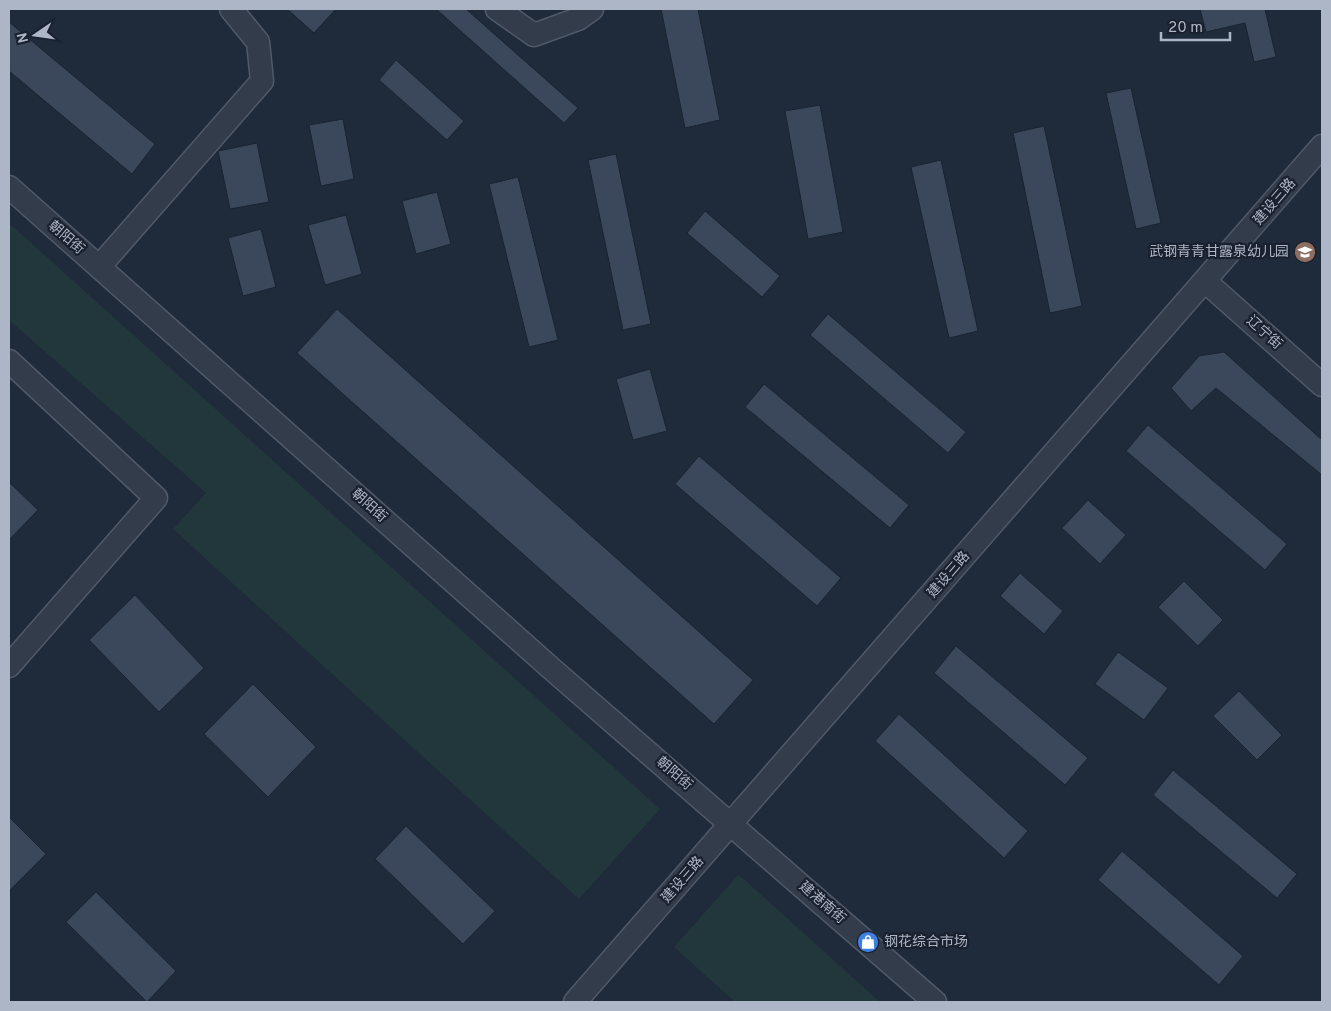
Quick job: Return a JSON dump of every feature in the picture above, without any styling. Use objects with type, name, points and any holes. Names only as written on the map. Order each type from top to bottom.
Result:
[{"type":"street","points":[[99,267],[262,81],[258,42],[231,9]]},
{"type":"street","points":[[497,9],[534,35],[578,19],[592,9]]},
{"type":"street","name":"建设三路","points":[[575,1002],[1206,282],[1322,146]]},
{"type":"street","name":"朝阳街","points":[[9,187],[554,670],[732,824]]},
{"type":"street","name":"辽宁街","points":[[1206,282],[1322,385]]},
{"type":"street","points":[[9,361],[156,498],[9,666]]},
{"type":"street","name":"建港南街","points":[[732,824],[935,1002]]},
{"type":"green space","points":[[9,223],[660,809],[579,899],[173,529],[206,493],[9,320]]},
{"type":"green space","points":[[738,875],[880,1002],[735,1002],[674,947]]},
{"type":"building","points":[[287,9],[336,9],[314,33]]},
{"type":"building","points":[[436,9],[466,9],[578,108],[564,123]]},
{"type":"building","points":[[661,9],[698,9],[720,120],[685,128]]},
{"type":"building","points":[[1200,9],[1265,9],[1276,57],[1254,62],[1245,23],[1206,32]]},
{"type":"building","points":[[9,22],[155,144],[132,174],[9,71]]},
{"type":"building","points":[[396,60],[464,121],[447,140],[379,80]]},
{"type":"building","points":[[1131,88],[1161,223],[1136,229],[1106,93]]},
{"type":"building","points":[[820,105],[843,232],[808,239],[785,111]]},
{"type":"building","points":[[343,119],[354,179],[321,186],[309,125]]},
{"type":"building","points":[[1044,126],[1082,306],[1050,313],[1013,133]]},
{"type":"building","points":[[257,143],[269,202],[230,209],[218,151]]},
{"type":"building","points":[[616,154],[651,324],[623,330],[588,160]]},
{"type":"building","points":[[941,160],[978,331],[949,338],[911,167]]},
{"type":"building","points":[[518,177],[558,340],[529,347],[489,184]]},
{"type":"building","points":[[437,192],[451,244],[416,254],[402,201]]},
{"type":"building","points":[[705,211],[780,276],[762,297],[687,233]]},
{"type":"building","points":[[346,215],[362,274],[325,285],[308,225]]},
{"type":"building","points":[[261,229],[276,287],[243,296],[228,238]]},
{"type":"building","points":[[337,309],[753,680],[714,724],[297,353]]},
{"type":"building","points":[[828,314],[966,432],[948,453],[810,335]]},
{"type":"building","points":[[1224,352],[1322,440],[1322,475],[1216,388],[1191,411],[1171,388],[1199,356]]},
{"type":"building","points":[[650,369],[667,431],[633,440],[616,379]]},
{"type":"building","points":[[764,384],[909,505],[890,528],[745,407]]},
{"type":"building","points":[[1148,425],[1287,544],[1265,570],[1126,451]]},
{"type":"building","points":[[699,456],[841,578],[817,606],[675,484]]},
{"type":"building","points":[[9,482],[38,510],[9,540]]},
{"type":"building","points":[[1088,500],[1126,535],[1100,564],[1062,528]]},
{"type":"building","points":[[1020,573],[1063,611],[1044,634],[1000,596]]},
{"type":"building","points":[[1184,581],[1223,620],[1198,646],[1158,607]]},
{"type":"building","points":[[135,595],[204,668],[159,712],[89,640]]},
{"type":"building","points":[[956,646],[1088,758],[1065,785],[934,673]]},
{"type":"building","points":[[1118,652],[1168,688],[1144,720],[1095,684]]},
{"type":"building","points":[[253,684],[316,747],[268,797],[204,734]]},
{"type":"building","points":[[1239,691],[1282,735],[1257,760],[1213,716]]},
{"type":"building","points":[[899,714],[1028,831],[1004,858],[875,741]]},
{"type":"building","points":[[1173,770],[1297,874],[1277,898],[1153,795]]},
{"type":"building","points":[[9,817],[46,854],[10,890],[9,889]]},
{"type":"building","points":[[406,826],[495,911],[463,944],[375,859]]},
{"type":"building","points":[[1122,851],[1243,956],[1219,985],[1098,880]]},
{"type":"building","points":[[96,892],[176,971],[147,1002],[66,922]]},
{"type":"place","name":"武钢青青甘露泉幼儿园","points":[[1305,252]]},
{"type":"place","name":"钢花综合市场","points":[[868,942]]}]
